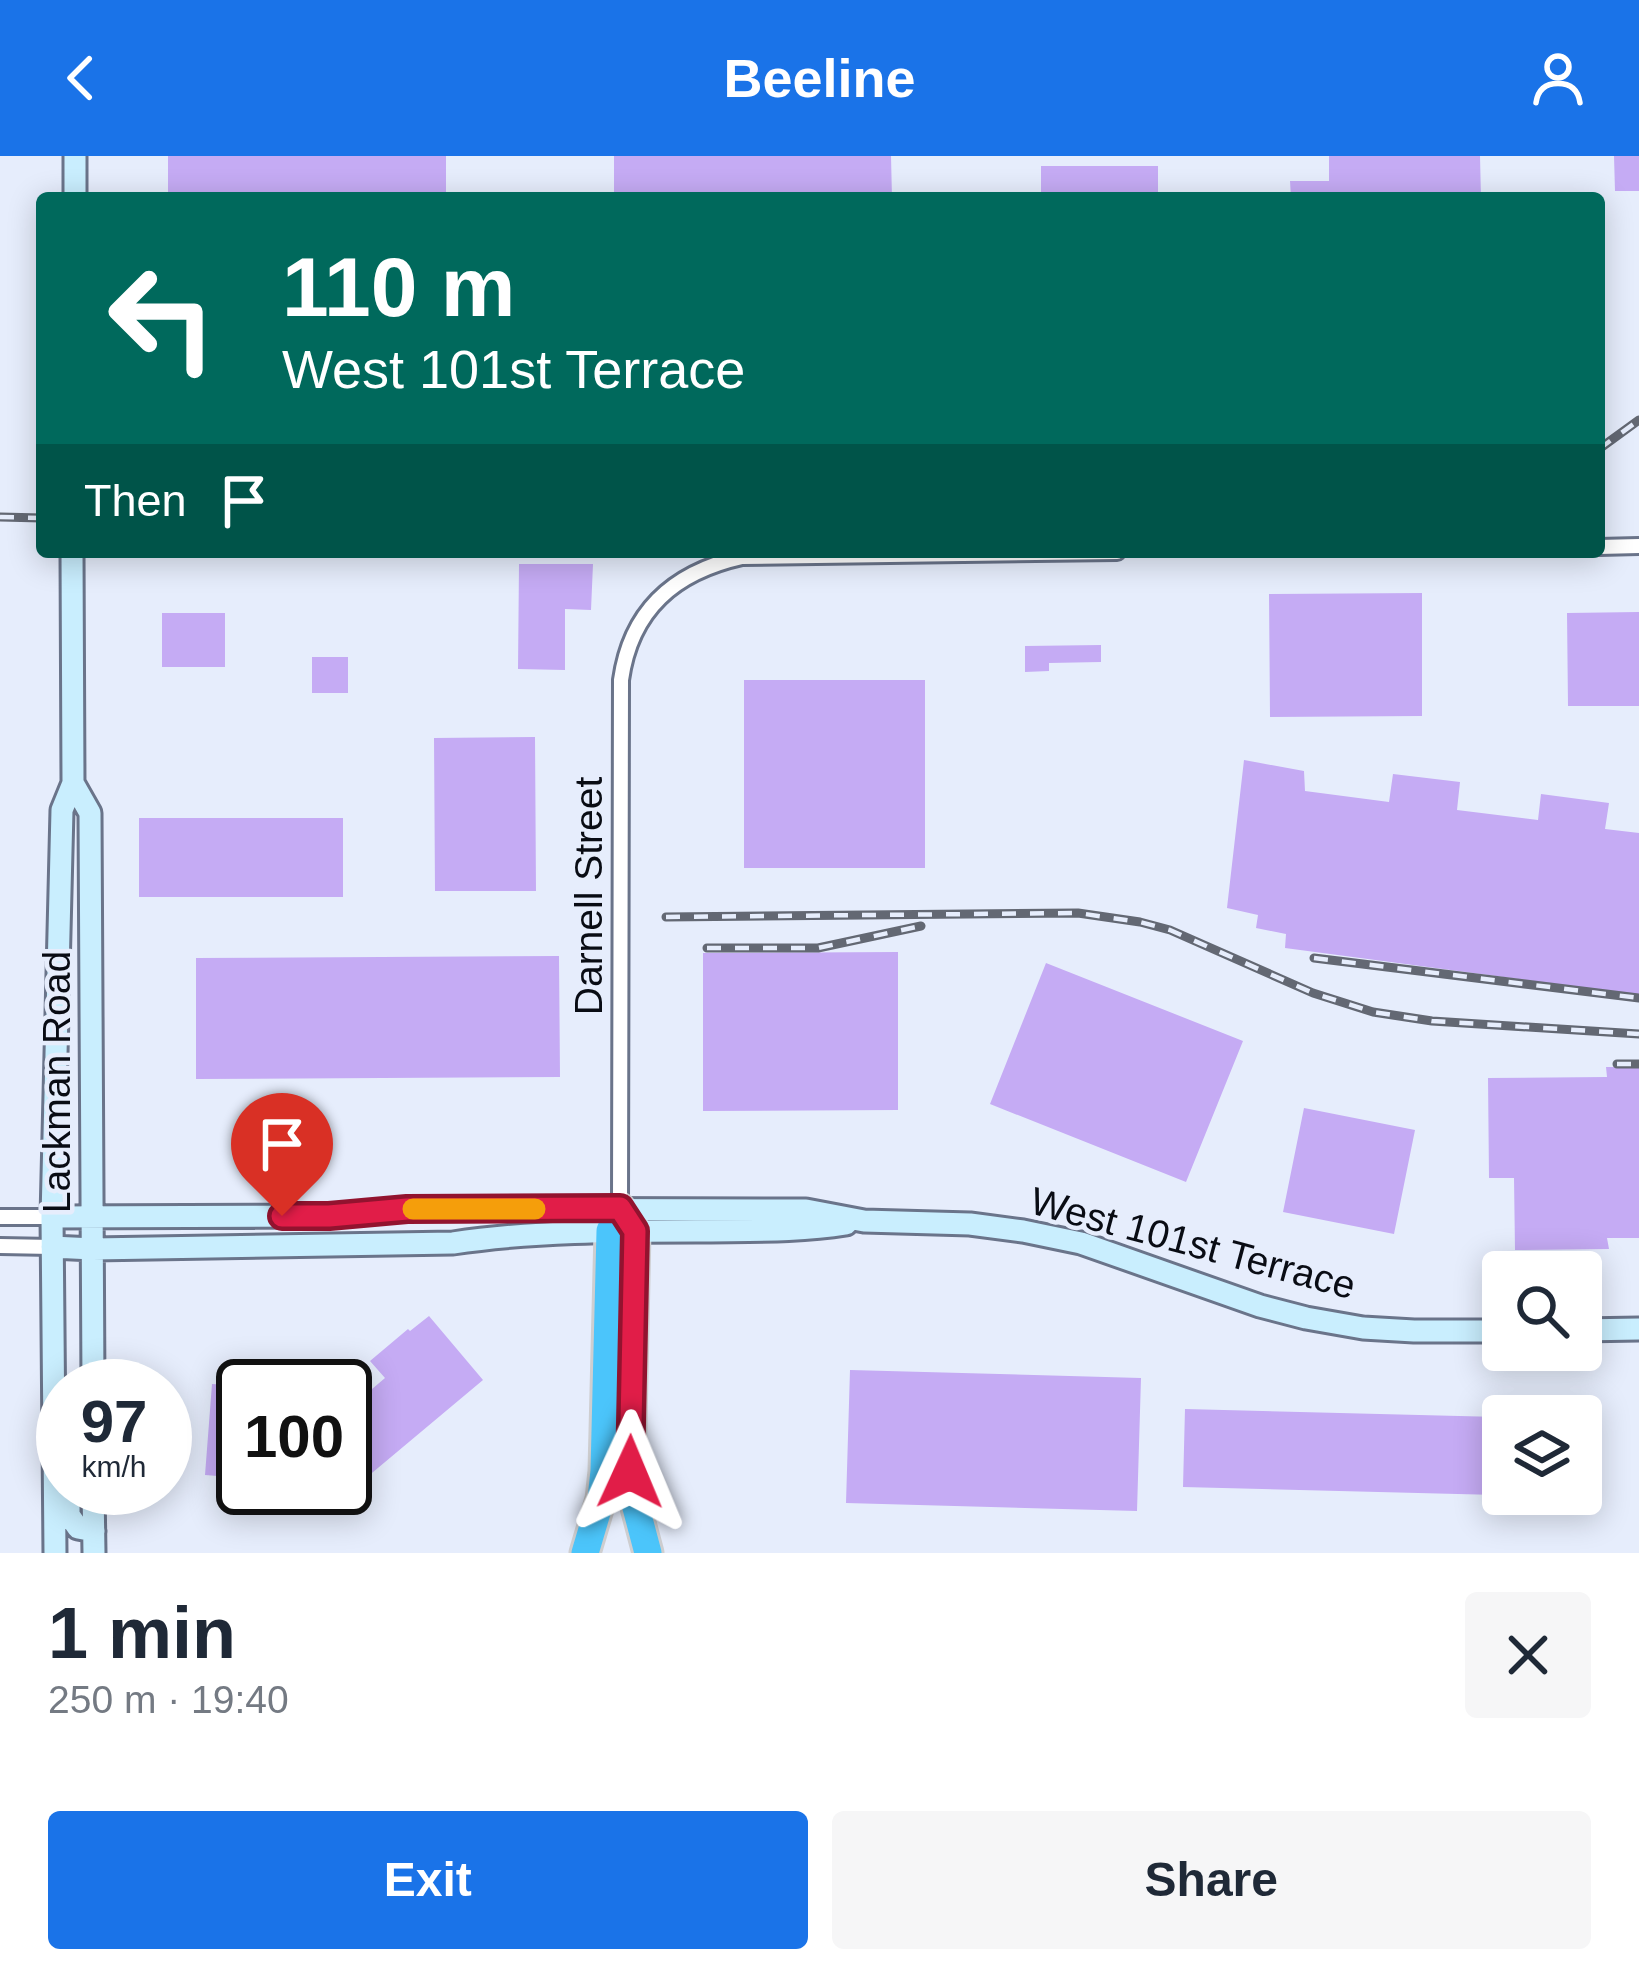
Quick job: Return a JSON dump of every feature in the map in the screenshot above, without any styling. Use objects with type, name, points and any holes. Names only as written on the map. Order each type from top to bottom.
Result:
[{"type":"highway","points":[[585,1553],[601,1499],[622,1223]]},
{"type":"highway","points":[[622,1223],[630,1472],[649,1553]]},
{"type":"main road","points":[[75,156],[75,192]]},
{"type":"main road","name":"Lackman Road","points":[[56,1359],[52,1216],[62,810],[73,783],[72,558]]},
{"type":"main road","name":"Lackman Road","points":[[73,783],[90,813],[93,1359]]},
{"type":"main road","name":"West 101st Terrace","points":[[52,1216],[329,1216],[407,1209],[809,1230],[864,1221],[970,1224],[1061,1238],[1129,1257],[1260,1306],[1325,1321],[1414,1331],[1482,1330]]},
{"type":"main road","name":"West 101st Terrace","points":[[52,1246],[453,1243],[622,1223]]},
{"type":"main road","points":[[1602,1330],[1639,1329]]},
{"type":"main road","name":"Lackman Road","points":[[55,1553],[56,1515]]},
{"type":"main road","points":[[70,1515],[94,1542]]},
{"type":"street","points":[[1605,547],[1639,547]]},
{"type":"street","name":"Darnell Street","points":[[622,1223],[624,661],[634,633],[662,594],[710,564],[737,558]]},
{"type":"street","name":"West 101st Terrace","points":[[0,1216],[52,1216]]},
{"type":"street","name":"West 101st Terrace","points":[[0,1246],[52,1246]]},
{"type":"building","points":[[168,156],[446,156],[446,192],[168,192]]},
{"type":"building","points":[[614,156],[891,156],[892,192],[614,192]]},
{"type":"building","points":[[1329,156],[1480,156],[1481,192],[1291,192],[1290,181],[1329,181]]},
{"type":"building","points":[[1614,156],[1639,156],[1639,191],[1615,191]]},
{"type":"building","points":[[1041,166],[1158,166],[1158,192],[1041,192]]},
{"type":"building","points":[[519,564],[593,564],[591,610],[565,609],[565,670],[518,669]]},
{"type":"building","points":[[1422,593],[1422,716],[1270,717],[1269,594]]},
{"type":"building","points":[[1639,612],[1639,706],[1568,706],[1567,613]]},
{"type":"building","points":[[162,613],[225,613],[225,667],[162,667]]},
{"type":"building","points":[[1101,645],[1101,662],[1049,663],[1049,671],[1025,672],[1025,646]]},
{"type":"building","points":[[312,657],[348,657],[348,693],[312,693]]},
{"type":"building","points":[[744,680],[925,680],[925,868],[744,868]]},
{"type":"building","points":[[535,737],[536,891],[435,891],[434,738]]},
{"type":"building","points":[[1244,760],[1304,771],[1305,791],[1389,802],[1393,774],[1460,782],[1457,810],[1538,820],[1541,794],[1609,803],[1605,829],[1639,833],[1639,995],[1285,948],[1286,934],[1256,928],[1258,915],[1227,908]]},
{"type":"building","points":[[139,818],[343,818],[343,897],[139,897]]},
{"type":"building","points":[[898,952],[898,1110],[703,1111],[703,953]]},
{"type":"building","points":[[559,956],[560,1077],[196,1079],[196,958]]},
{"type":"building","points":[[1046,963],[1243,1041],[1186,1182],[990,1104]]},
{"type":"building","points":[[1606,1067],[1639,1067],[1639,1238],[1607,1238],[1609,1249],[1515,1250],[1514,1178],[1489,1178],[1488,1078],[1607,1077]]},
{"type":"building","points":[[1304,1108],[1415,1130],[1394,1234],[1283,1212]]},
{"type":"building","points":[[429,1316],[483,1380],[372,1473],[372,1389],[385,1378],[372,1359]]},
{"type":"building","points":[[850,1370],[1141,1378],[1137,1511],[846,1503]]},
{"type":"building","points":[[212,1384],[216,1384],[216,1476],[205,1475]]},
{"type":"building","points":[[1185,1409],[1482,1417],[1482,1495],[1183,1487]]},
{"type":"railway","points":[[1605,445],[1639,420]]},
{"type":"railway","points":[[0,517],[36,518]]},
{"type":"railway","points":[[666,917],[1078,913],[1170,930],[1313,993],[1373,1012],[1432,1021],[1639,1034]]},
{"type":"railway","points":[[707,948],[818,948],[921,926]]},
{"type":"railway","points":[[1314,958],[1639,998]]},
{"type":"railway","points":[[1617,1064],[1639,1064]]},
{"type":"slow traffic","points":[[413,1209],[535,1209]]},
{"type":"route","points":[[282,1216],[407,1209],[620,1208],[635,1231],[630,1472]]}]
